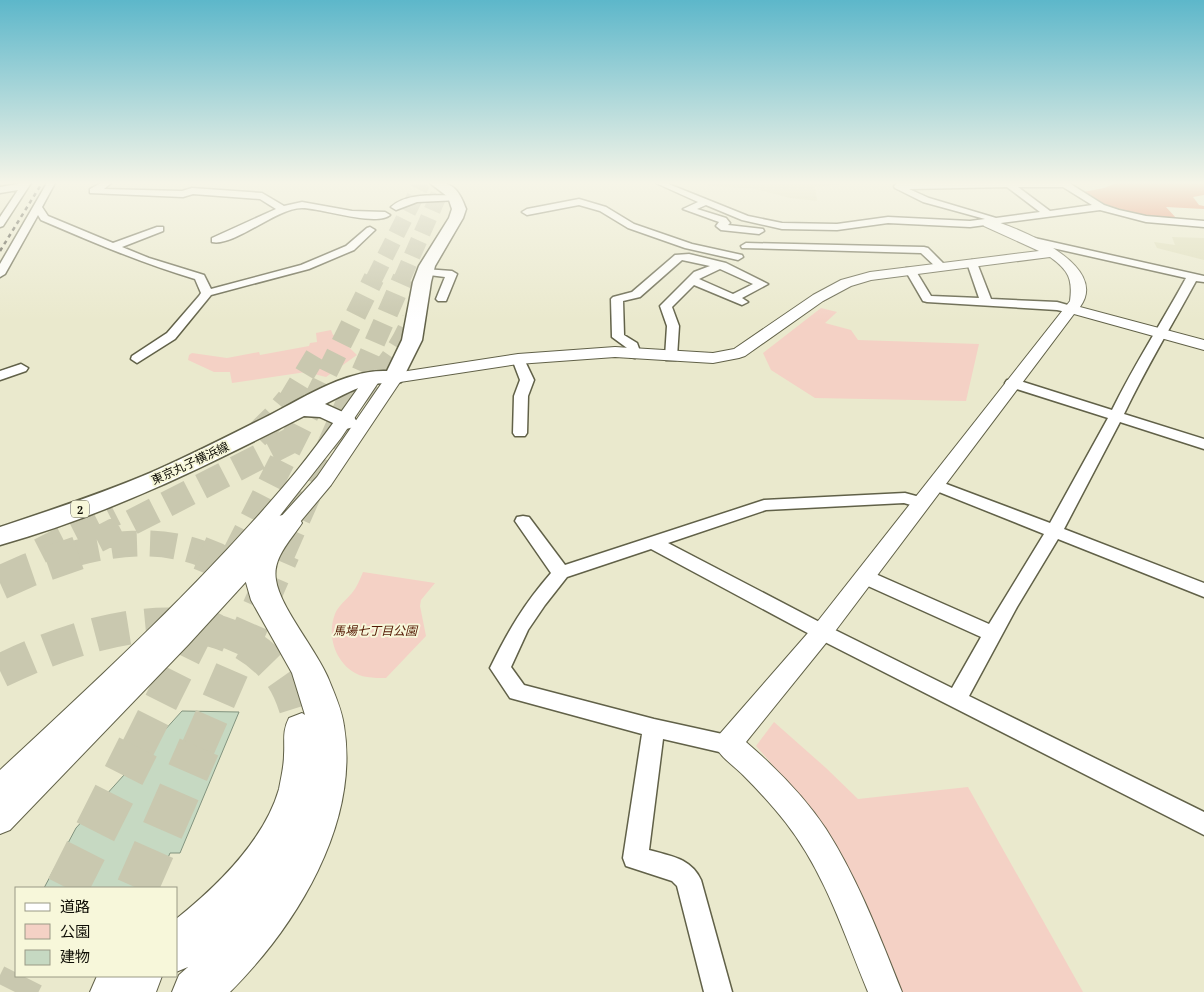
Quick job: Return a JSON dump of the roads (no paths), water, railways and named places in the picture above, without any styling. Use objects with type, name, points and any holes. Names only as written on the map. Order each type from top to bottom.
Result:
[{"type":"highway","points":[[196,992],[235,954],[270,912],[295,871],[311,832],[322,797],[328,759],[326,726],[319,698],[300,656],[267,600],[260,578],[268,551],[288,523]]},
{"type":"highway","points":[[178,947],[205,926],[240,891],[264,859],[284,825],[297,792],[303,760],[302,729]]},
{"type":"highway","points":[[114,992],[138,977]]},
{"type":"main road","points":[[384,378],[412,340],[425,272],[449,229]]},
{"type":"main road","name":"東京丸子横浜線","points":[[0,536],[102,502],[217,451],[303,409],[346,385],[384,378]]},
{"type":"main road","points":[[303,409],[326,412],[346,422]]},
{"type":"street","points":[[0,274],[25,229]]},
{"type":"street","points":[[70,229],[146,260],[200,277],[207,293]]},
{"type":"street","points":[[216,240],[242,229]]},
{"type":"street","points":[[641,229],[689,246],[738,257]]},
{"type":"street","points":[[739,229],[759,231],[767,229]]},
{"type":"street","points":[[728,744],[822,632],[1077,301],[1079,286],[1076,278],[1066,265],[1051,253],[1010,229]]},
{"type":"street","points":[[112,247],[160,230]]},
{"type":"street","points":[[137,359],[171,336],[207,293],[306,267],[350,248],[370,230]]},
{"type":"street","points":[[671,357],[673,326],[666,306],[698,274],[738,257],[759,231]]},
{"type":"street","points":[[957,699],[1054,531],[1138,371],[1199,278],[1030,240]]},
{"type":"street","points":[[746,246],[924,250],[941,266]]},
{"type":"street","points":[[0,789],[209,584],[304,475],[384,378],[518,359],[615,352],[671,357],[713,358],[739,352],[818,298],[846,283],[870,276],[910,270],[1051,253]]},
{"type":"street","points":[[635,354],[632,346],[618,338],[617,299],[636,295],[679,257],[719,266],[762,284],[738,300],[692,280]]},
{"type":"street","points":[[972,263],[986,302]]},
{"type":"street","points":[[910,270],[927,299],[1057,306],[1204,344]]},
{"type":"street","points":[[425,272],[452,274],[442,299]]},
{"type":"street","points":[[518,359],[527,380],[521,396],[520,433]]},
{"type":"street","points":[[0,376],[20,368]]},
{"type":"street","points":[[0,820],[179,638],[288,523],[324,481],[384,378]]},
{"type":"street","points":[[1012,383],[1204,444]]},
{"type":"street","points":[[935,485],[1204,590]]},
{"type":"street","points":[[885,992],[832,871],[815,839],[789,805],[748,760],[728,744],[654,728],[517,692],[500,668],[520,627],[538,600],[561,573],[764,505],[905,498],[921,503]]},
{"type":"street","points":[[523,521],[561,573]]},
{"type":"street","points":[[654,543],[822,632],[1204,824]]},
{"type":"street","points":[[865,577],[993,634]]},
{"type":"street","points":[[654,728],[635,858],[680,871],[688,880],[718,992]]},
{"type":"tunnel","points":[[374,279],[399,229]]},
{"type":"tunnel","points":[[402,279],[424,229]]},
{"type":"tunnel","points":[[313,401],[374,278]]},
{"type":"tunnel","points":[[349,401],[403,278]]},
{"type":"tunnel","points":[[357,397],[389,361],[402,341],[412,319]]},
{"type":"tunnel","points":[[288,401],[320,348]]},
{"type":"tunnel","points":[[256,436],[289,400]]},
{"type":"tunnel","points":[[293,440],[313,400]]},
{"type":"tunnel","points":[[282,554],[350,400]]},
{"type":"tunnel","points":[[97,540],[293,440]]},
{"type":"tunnel","points":[[235,554],[293,440]]},
{"type":"tunnel","points":[[40,551],[115,513]]},
{"type":"tunnel","points":[[73,554],[106,547],[139,544],[171,546],[201,553]]},
{"type":"tunnel","points":[[0,583],[29,570],[78,553]]},
{"type":"tunnel","points":[[201,553],[215,559],[242,578]]},
{"type":"tunnel","points":[[233,559],[236,553]]},
{"type":"tunnel","points":[[243,644],[283,553]]},
{"type":"tunnel","points":[[198,628],[208,608]]},
{"type":"tunnel","points":[[0,671],[33,656],[107,632],[146,626],[184,625],[198,628]]},
{"type":"tunnel","points":[[138,748],[198,628]]},
{"type":"tunnel","points":[[198,628],[220,632],[243,644]]},
{"type":"tunnel","points":[[198,748],[243,644]]},
{"type":"tunnel","points":[[243,644],[253,649],[281,676],[294,701],[302,729]]},
{"type":"tunnel","points":[[68,887],[138,747]]},
{"type":"tunnel","points":[[137,887],[199,747]]},
{"type":"tunnel","points":[[15,992],[22,977]]},
{"type":"railway","points":[[0,251],[13,229]]},
{"type":"park label","name":"馬場七丁目公園","points":[[375,630]]}]
